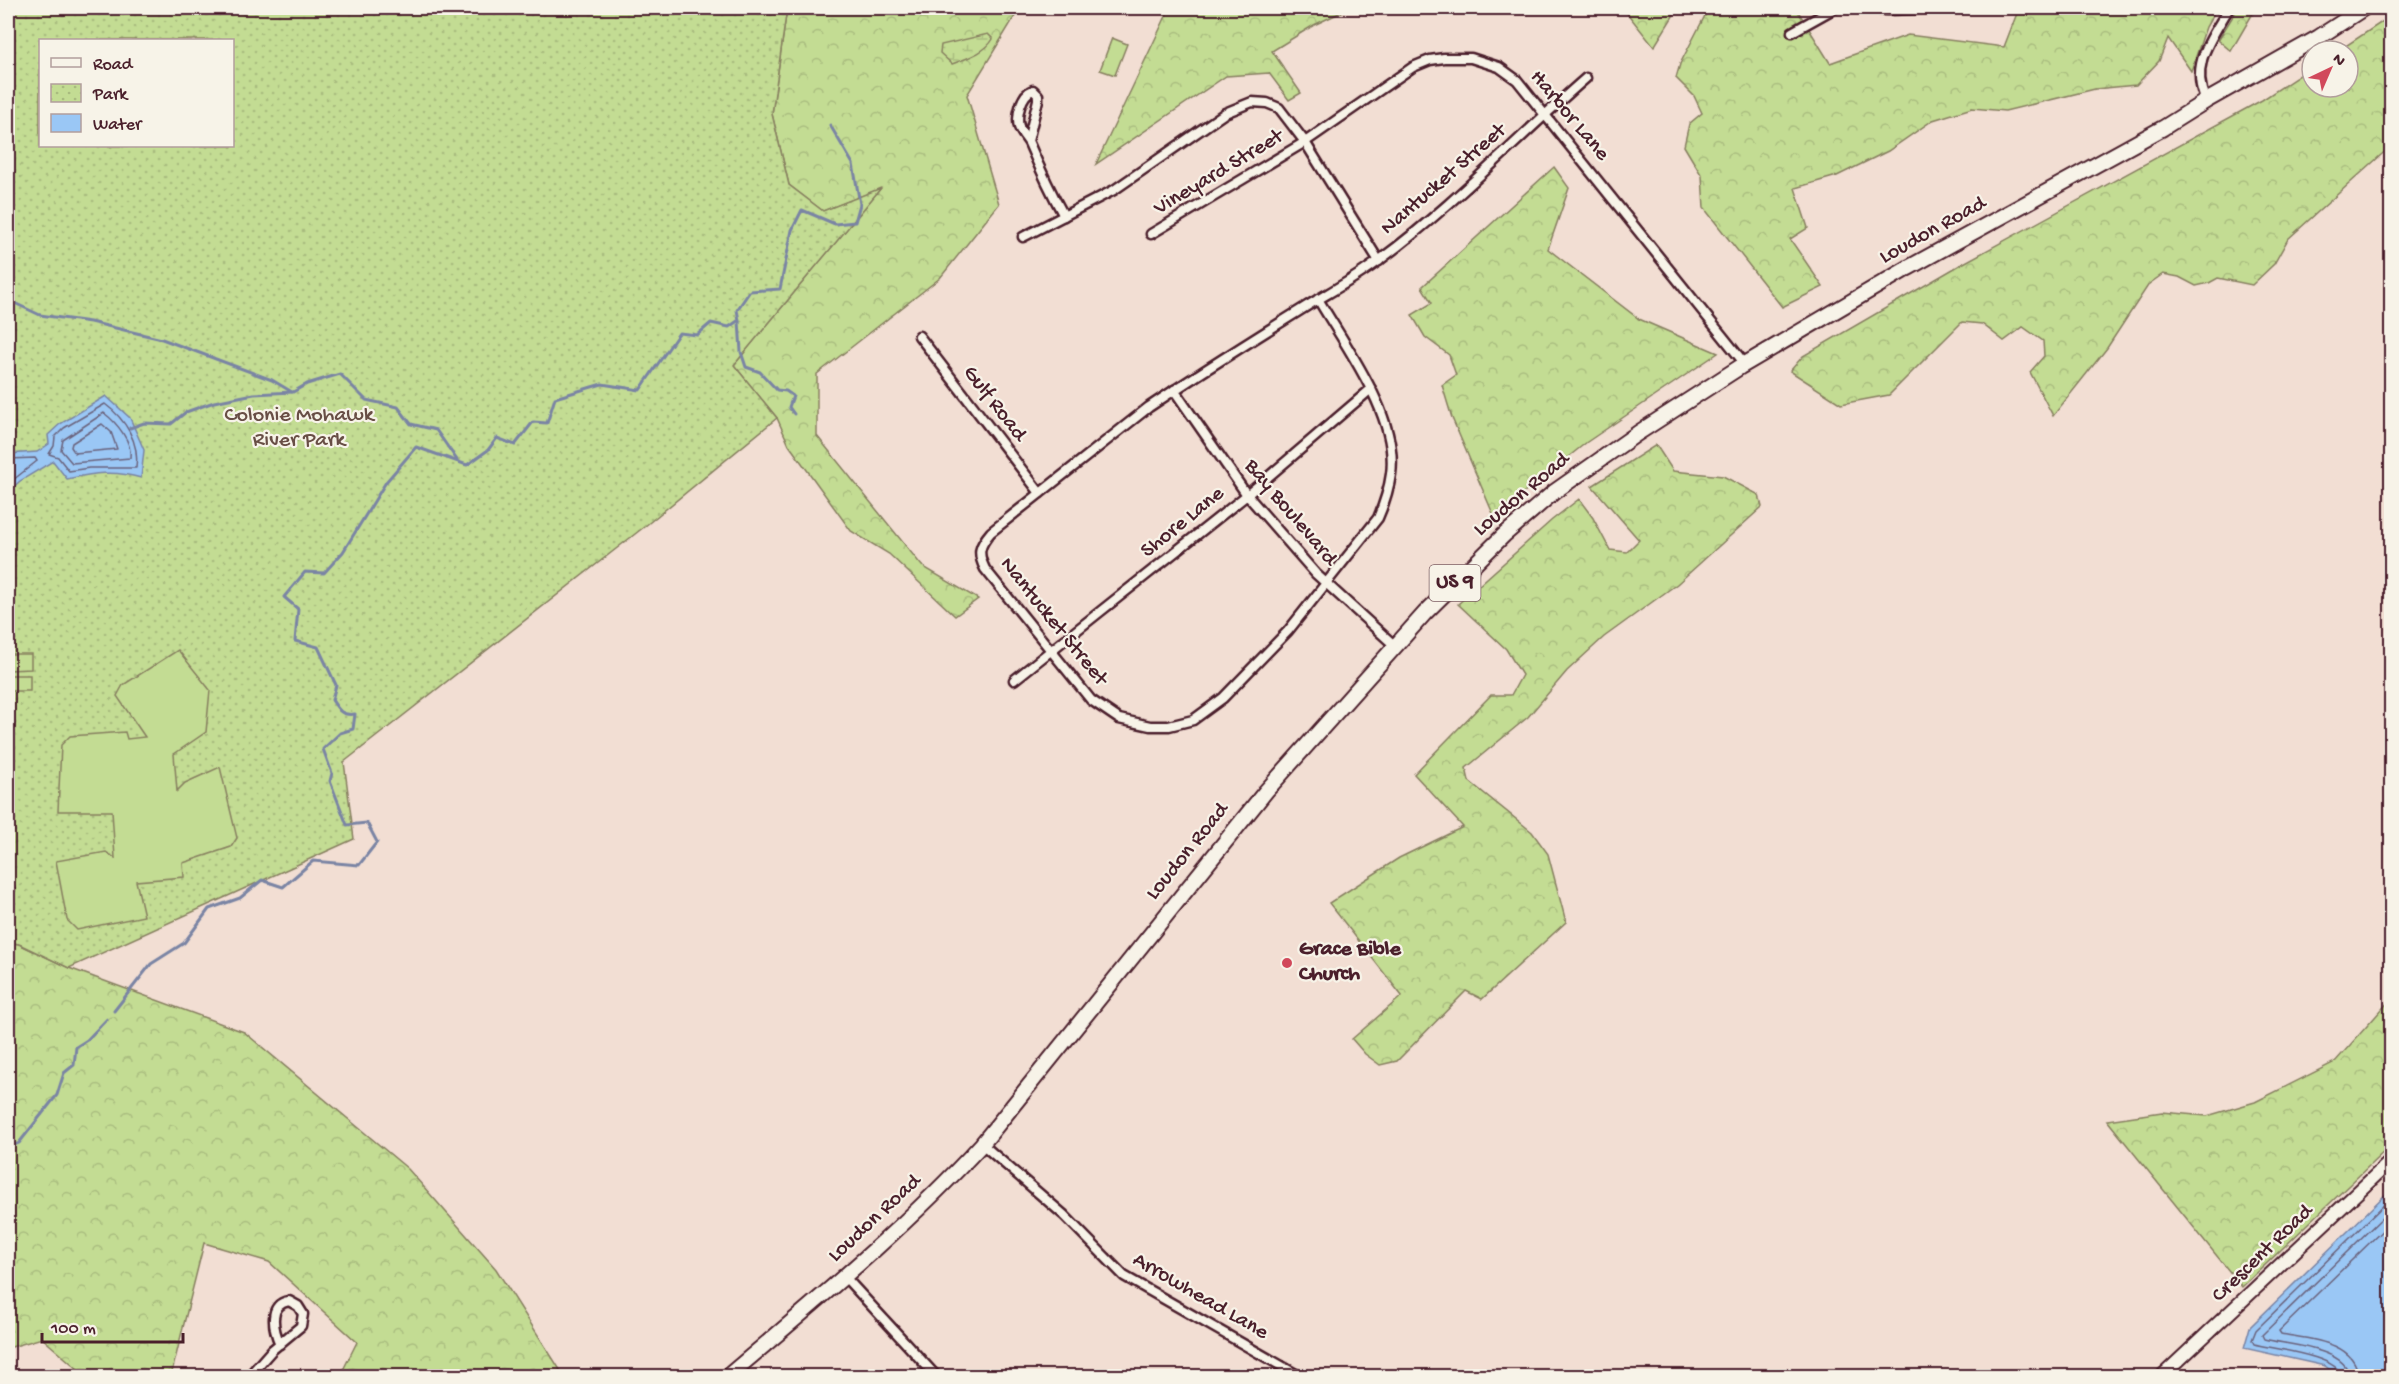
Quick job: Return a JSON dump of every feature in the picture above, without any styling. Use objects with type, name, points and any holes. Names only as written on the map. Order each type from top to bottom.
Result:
[{"type":"main road","name":"Loudon Road","points":[[728,1377],[845,1277],[950,1178],[982,1144],[1266,791],[1394,645],[1504,535],[1554,492],[1644,429],[1746,364],[1908,268],[2163,128],[2319,37],[2364,8]]},
{"type":"street","points":[[1792,32],[1835,8]]},
{"type":"street","points":[[1849,8],[1905,10],[1943,8]]},
{"type":"street","points":[[2206,101],[2199,86],[2200,63],[2229,8]]},
{"type":"street","name":"Harbor Lane","points":[[1305,142],[1413,67],[1439,58],[1471,58],[1499,67],[1517,80],[1545,113],[1746,364]]},
{"type":"street","name":"Nantucket Street","points":[[1318,299],[1371,389],[1384,420],[1390,451],[1391,473],[1378,518],[1288,631],[1222,698],[1202,715],[1182,724],[1150,726],[1119,719],[1091,700],[985,569],[979,557],[979,549],[991,532],[1125,425],[1174,390],[1318,299],[1379,261],[1441,213],[1545,113],[1586,78]]},
{"type":"street","points":[[1023,237],[1064,216],[1043,180],[1028,141],[1019,127],[1018,118],[1026,93],[1033,90],[1038,95],[1038,100],[1028,141]]},
{"type":"street","name":"Vineyard Street","points":[[1064,216],[1114,190],[1226,113],[1252,102],[1267,103],[1279,108],[1305,142],[1379,261]]},
{"type":"street","name":"Vineyard Street","points":[[1151,234],[1305,142]]},
{"type":"street","name":"Gulf Road","points":[[919,336],[1040,493]]},
{"type":"street","name":"Shore Lane","points":[[1014,680],[1247,495],[1371,389]]},
{"type":"street","name":"Bay Boulevard","points":[[1174,390],[1247,495],[1327,584],[1394,645]]},
{"type":"street","name":"Arrowhead Lane","points":[[982,1144],[1064,1215],[1124,1276],[1299,1377]]},
{"type":"street","name":"Crescent Road","points":[[2162,1377],[2391,1160]]},
{"type":"street","points":[[845,1277],[936,1377]]},
{"type":"street","points":[[249,1377],[280,1344],[301,1326],[303,1314],[298,1306],[289,1301],[277,1306],[274,1313],[280,1344]]},
{"type":"green space","name":"Colonie Mohawk River Park","points":[[8,8],[787,8],[772,114],[789,185],[823,211],[881,188],[734,365],[777,418],[644,527],[344,762],[354,839],[69,968],[19,944],[8,942]]},
{"type":"green space","points":[[787,8],[1020,8],[967,95],[999,204],[940,278],[817,374],[817,436],[922,566],[978,599],[955,616],[889,554],[851,531],[789,445],[777,418],[734,365],[880,189],[823,211],[789,185],[772,114]]},
{"type":"green space","points":[[1152,8],[1350,8],[1314,25],[1272,51],[1301,93],[1289,100],[1269,73],[1226,76],[1096,164],[1167,14]]},
{"type":"green space","points":[[1623,8],[1678,8],[1654,47]]},
{"type":"green space","points":[[1709,8],[1796,8],[1830,63],[1908,35],[2004,47],[2019,8],[2217,8],[2206,27],[2191,71],[2168,38],[2159,61],[2136,85],[2095,89],[2005,111],[1972,108],[1933,120],[1888,151],[1837,176],[1795,188],[1808,228],[1790,239],[1823,287],[1782,307],[1704,208],[1702,176],[1684,146],[1689,124],[1702,113],[1694,96],[1676,78],[1680,64]]},
{"type":"green space","points":[[2238,8],[2256,8],[2231,51],[2218,40]]},
{"type":"green space","points":[[2391,16],[2391,146],[2288,239],[2274,264],[2252,285],[2218,278],[2196,286],[2179,277],[2163,274],[2149,284],[2107,348],[2053,416],[2030,372],[2044,356],[2043,341],[2023,327],[2004,341],[1982,324],[1962,322],[1889,395],[1841,404],[1790,371],[1803,356],[1960,265],[2262,100],[2300,75],[2300,99],[2360,99],[2360,39],[2356,39]]},
{"type":"green space","points":[[988,34],[993,39],[990,44],[964,60],[952,64],[940,53],[941,45]]},
{"type":"green space","points":[[1112,38],[1127,44],[1115,75],[1100,70]]},
{"type":"green space","points":[[1554,167],[1569,188],[1548,249],[1639,319],[1718,353],[1587,442],[1494,516],[1452,418],[1442,385],[1456,375],[1449,355],[1425,337],[1412,315],[1432,303],[1422,287]]},
{"type":"green space","points":[[1656,445],[1673,471],[1723,476],[1759,495],[1762,507],[1677,584],[1604,637],[1567,671],[1528,717],[1466,768],[1469,781],[1532,832],[1548,854],[1566,922],[1482,999],[1466,991],[1397,1061],[1380,1065],[1365,1054],[1352,1039],[1402,996],[1329,903],[1399,858],[1463,827],[1414,774],[1491,695],[1511,695],[1522,675],[1506,649],[1458,604],[1552,520],[1579,499],[1593,518],[1610,550],[1627,552],[1639,540],[1592,486]]},
{"type":"green space","points":[[178,650],[210,690],[206,732],[174,754],[177,791],[185,783],[220,767],[237,838],[231,847],[183,863],[184,877],[136,881],[144,916],[77,930],[67,920],[56,861],[106,852],[115,858],[112,811],[58,811],[61,745],[70,736],[125,732],[127,739],[145,737],[117,696],[123,685]]},
{"type":"green space","points":[[8,654],[31,654],[31,669],[8,670]]},
{"type":"green space","points":[[8,675],[30,675],[30,691],[8,691]]},
{"type":"green space","points":[[8,942],[19,944],[69,968],[244,1032],[408,1169],[496,1269],[564,1376],[340,1376],[357,1342],[269,1262],[204,1243],[171,1376],[86,1376],[42,1338],[8,1348]]},
{"type":"green space","points":[[2391,999],[2391,1145],[2242,1287],[2107,1120],[2162,1112],[2207,1116],[2255,1102],[2335,1062]]},
{"type":"water","points":[[106,396],[130,418],[144,450],[141,478],[104,473],[67,479],[53,461],[20,481],[8,492],[8,454],[37,452],[49,444],[48,435],[60,424]]},
{"type":"water","points":[[2391,1189],[2391,1376],[2338,1376],[2325,1366],[2244,1348],[2250,1327]]},
{"type":"waterway","points":[[114,1011],[151,964],[184,943],[209,909],[240,898],[262,880],[283,887],[313,861],[359,865],[377,842],[367,823],[347,825],[330,781],[332,773],[323,749],[340,733],[353,729],[355,714],[341,712],[332,700],[336,685],[318,647],[295,641],[298,609],[284,597],[305,572],[324,573],[343,552],[386,482],[416,447],[467,465],[488,450],[497,438],[515,445],[533,422],[547,423],[555,398],[602,384],[640,390],[679,333],[697,335],[711,323],[729,327],[739,320],[737,310],[750,291],[780,289],[792,230],[802,210],[835,224],[855,222],[860,204],[853,164],[830,125]]},
{"type":"waterway","points":[[8,300],[40,315],[90,322],[162,339],[272,380],[292,392]]},
{"type":"waterway","points":[[739,321],[741,352],[746,367],[760,372],[777,390],[786,391],[793,396],[789,407],[794,414]]},
{"type":"waterway","points":[[130,428],[144,423],[171,424],[186,412],[214,402],[254,394],[293,392],[307,384],[340,374],[366,400],[398,407],[411,424],[436,430],[457,460]]},
{"type":"waterway","points":[[8,1148],[19,1143],[57,1095],[64,1073],[74,1065],[76,1047],[87,1040],[107,1019]]},
{"type":"place","name":"Grace Bible Church","points":[[1287,963]]}]
